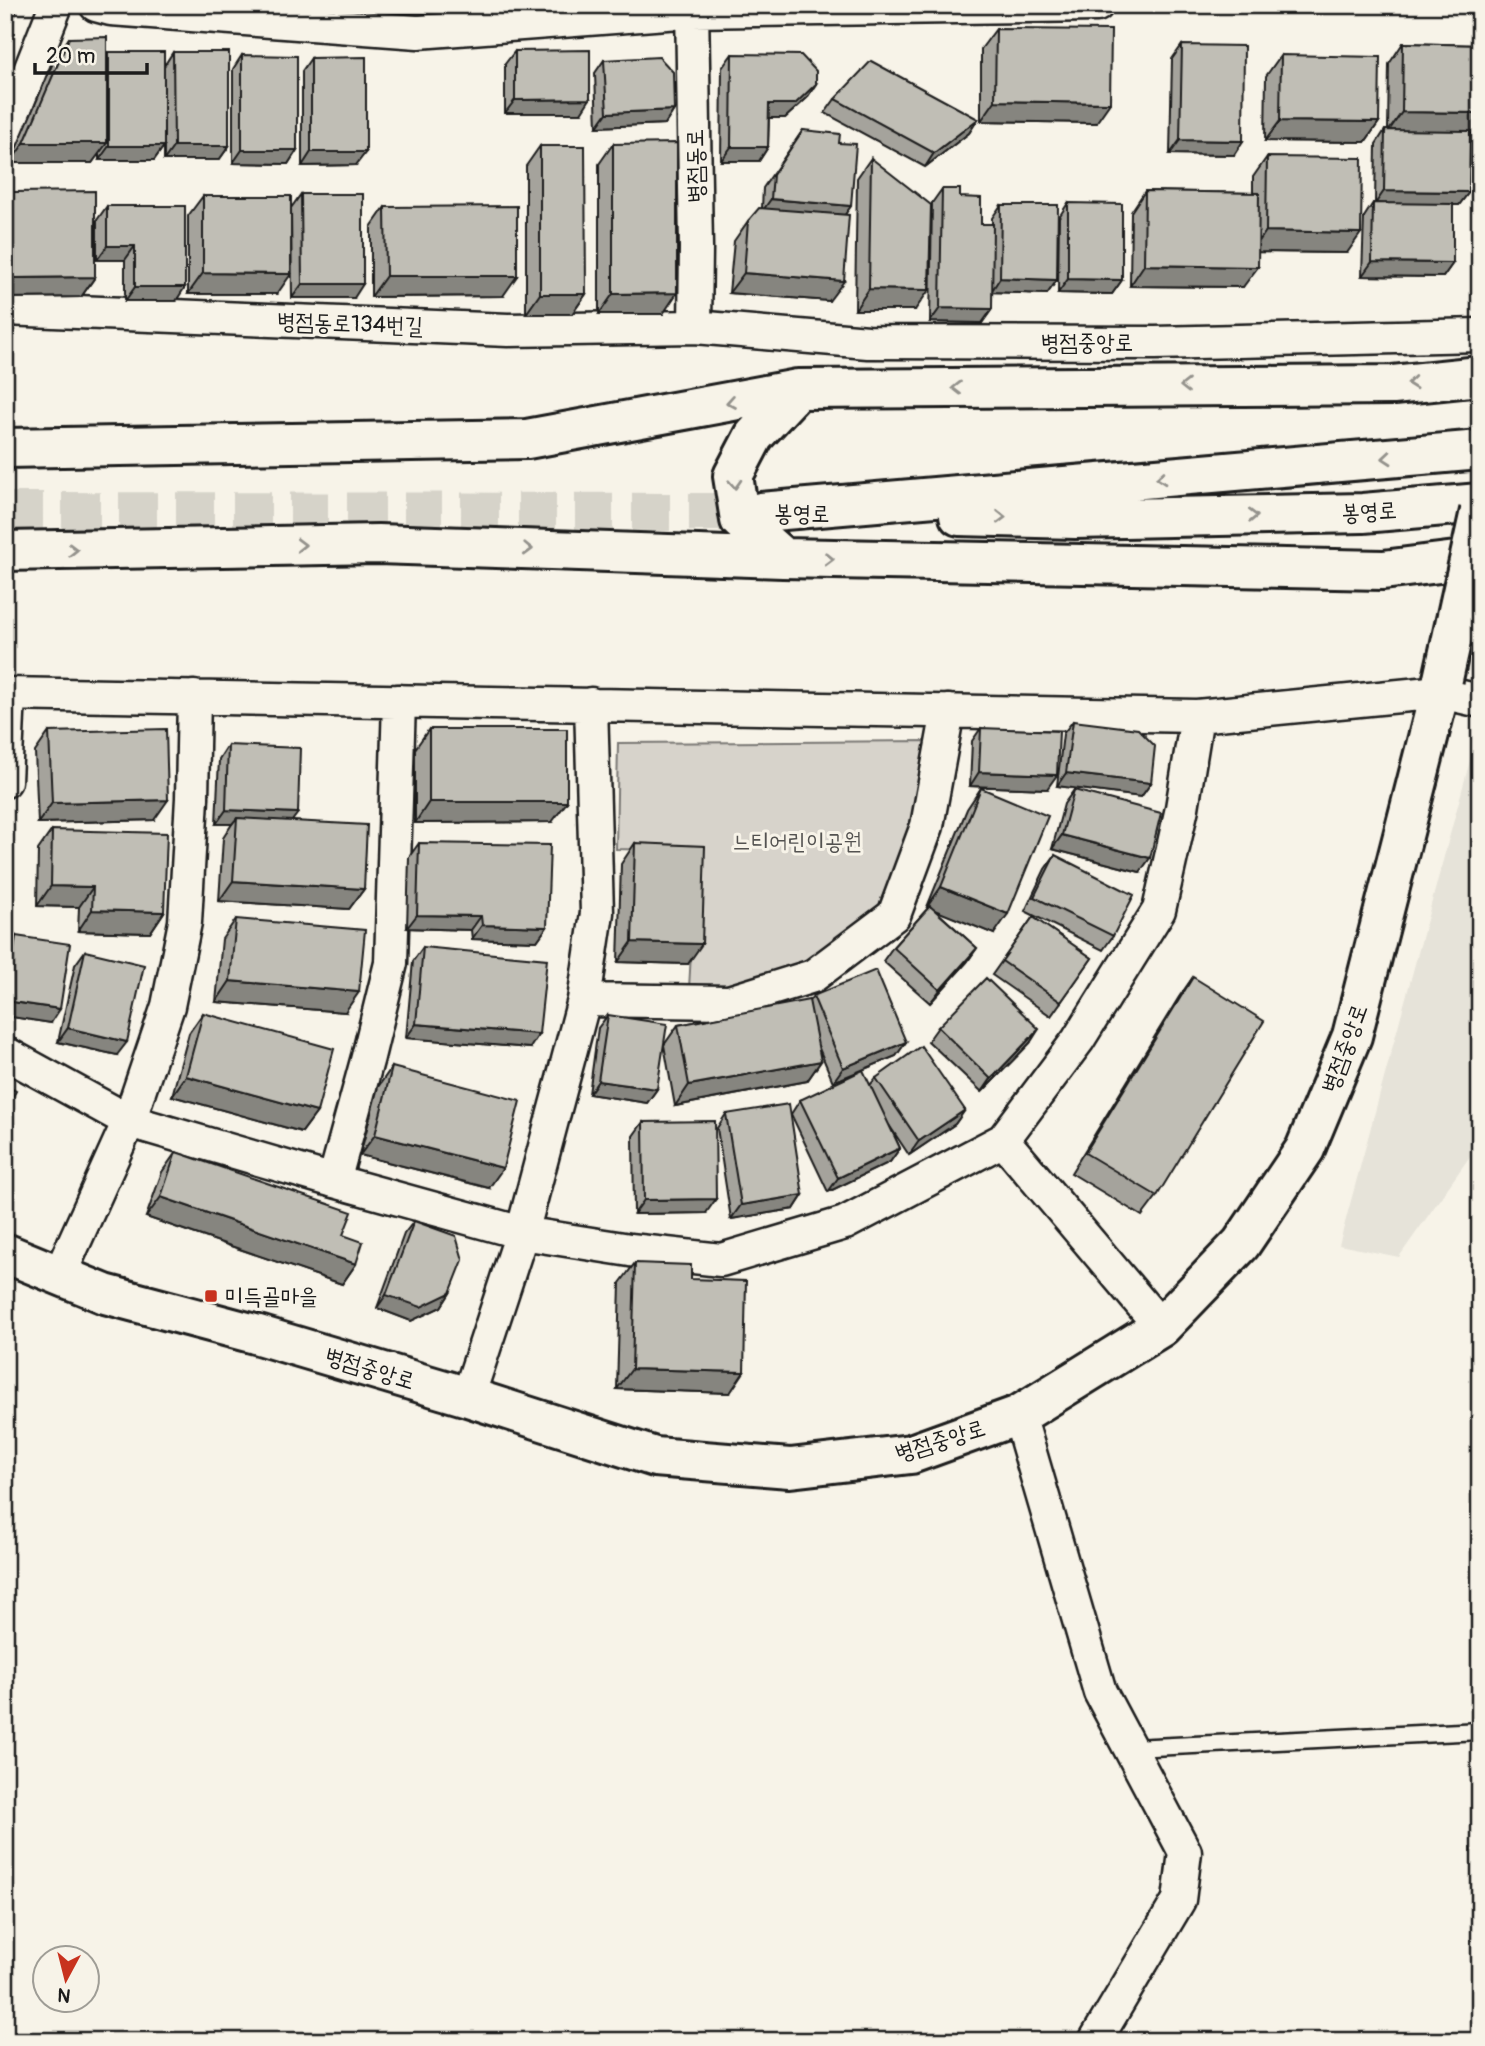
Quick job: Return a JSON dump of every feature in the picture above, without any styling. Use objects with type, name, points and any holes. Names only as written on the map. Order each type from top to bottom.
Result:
[{"type":"main road","points":[[5,447],[527,439],[798,389],[1393,385],[1480,376]]},
{"type":"main road","points":[[783,558],[740,520],[733,476],[754,436],[798,389]]},
{"type":"main road","name":"봉영로","points":[[1480,450],[761,512],[1075,519],[1363,513],[1480,503]]},
{"type":"main road","name":"병점중앙로","points":[[5,1253],[105,1294],[255,1334],[468,1397],[655,1457],[790,1468],[911,1454],[1019,1415],[1161,1327],[1241,1244],[1305,1149],[1352,1036],[1442,685],[1480,511]]},
{"type":"main road","points":[[5,551],[378,544],[783,558],[1383,570],[1480,558]]},
{"type":"street","points":[[5,134],[56,5]]},
{"type":"street","points":[[96,5],[111,9],[414,18],[693,8],[1097,5]]},
{"type":"street","name":"병점동로","points":[[693,8],[695,327]]},
{"type":"street","name":"병점동로134번길","points":[[5,309],[509,330],[695,327]]},
{"type":"street","name":"병점중앙로","points":[[695,327],[868,342],[1155,342],[1480,335]]},
{"type":"street","points":[[5,781],[7,694],[1197,716],[1442,685],[1480,701]]},
{"type":"street","points":[[59,1276],[129,1121],[168,1006],[185,922],[194,698]]},
{"type":"street","points":[[334,1181],[369,1057],[391,963],[399,701]]},
{"type":"street","points":[[468,1397],[522,1233],[584,1000],[597,913],[591,704]]},
{"type":"street","points":[[584,1000],[729,1002],[813,976],[894,915],[927,826],[948,711]]},
{"type":"street","points":[[5,1053],[129,1121],[334,1181],[522,1233],[630,1250],[721,1259],[845,1223],[1003,1140],[1078,1040],[1159,910],[1182,808],[1197,716]]},
{"type":"street","points":[[1003,1140],[1161,1327]]},
{"type":"street","points":[[1019,1415],[1100,1692],[1185,1852],[1180,1900],[1095,2041]]},
{"type":"lane","points":[[1132,1748],[1480,1731]]},
{"type":"shaded area","points":[[1478,731],[1480,1142],[1399,1257],[1339,1245]]},
{"type":"green space","name":"느티어린이공원","points":[[929,741],[915,817],[879,905],[811,963],[724,990],[689,988],[697,851],[616,849],[618,743]]},
{"type":"building","points":[[5,5],[18,5],[5,46]]},
{"type":"building","points":[[996,29],[1111,30],[1110,103],[995,101]]},
{"type":"building","points":[[107,37],[107,143],[24,143],[69,38]]},
{"type":"building","points":[[1403,43],[1480,45],[1480,113],[1402,112]]},
{"type":"building","points":[[1182,45],[1244,46],[1243,141],[1180,140]]},
{"type":"building","points":[[590,50],[590,99],[515,100],[515,51]]},
{"type":"building","points":[[109,52],[164,52],[164,146],[109,146]]},
{"type":"building","points":[[173,52],[229,52],[229,146],[174,146]]},
{"type":"building","points":[[732,54],[801,55],[816,71],[816,84],[795,104],[769,104],[768,147],[731,147]]},
{"type":"building","points":[[242,55],[297,56],[297,150],[242,150]]},
{"type":"building","points":[[1281,55],[1380,57],[1379,122],[1280,121]]},
{"type":"building","points":[[366,57],[366,152],[311,152],[311,58]]},
{"type":"building","points":[[659,57],[673,72],[674,110],[607,113],[604,60]]},
{"type":"building","points":[[871,61],[978,119],[934,153],[835,99]]},
{"type":"building","points":[[803,130],[840,134],[839,143],[856,144],[851,206],[771,199],[773,175]]},
{"type":"building","points":[[1385,130],[1470,131],[1469,192],[1384,191]]},
{"type":"building","points":[[677,143],[677,293],[613,294],[613,144]]},
{"type":"building","points":[[540,146],[585,146],[586,294],[540,294]]},
{"type":"building","points":[[1267,157],[1362,158],[1361,233],[1266,231]]},
{"type":"building","points":[[871,158],[931,205],[929,290],[869,289]]},
{"type":"building","points":[[942,189],[960,189],[960,197],[981,198],[981,224],[993,224],[992,309],[940,308]]},
{"type":"building","points":[[95,191],[95,277],[13,278],[13,192]]},
{"type":"building","points":[[1145,191],[1259,193],[1258,267],[1144,265]]},
{"type":"building","points":[[301,194],[363,194],[363,284],[302,284]]},
{"type":"building","points":[[203,196],[291,196],[291,274],[203,273]]},
{"type":"building","points":[[1068,203],[1122,204],[1122,280],[1068,279]]},
{"type":"building","points":[[1373,203],[1453,204],[1453,263],[1372,262]]},
{"type":"building","points":[[1001,205],[1058,205],[1057,280],[1000,278]]},
{"type":"building","points":[[107,206],[185,206],[185,287],[135,287],[135,246],[107,246]]},
{"type":"building","points":[[517,206],[517,276],[386,276],[385,207]]},
{"type":"building","points":[[759,208],[849,215],[844,281],[744,273],[748,221]]},
{"type":"building","points":[[1073,721],[1138,729],[1155,746],[1151,783],[1066,773]]},
{"type":"building","points":[[981,728],[1059,731],[1057,775],[979,772]]},
{"type":"building","points":[[166,729],[168,800],[52,803],[49,732]]},
{"type":"building","points":[[429,729],[567,729],[567,802],[429,802]]},
{"type":"building","points":[[228,745],[300,748],[298,813],[226,810]]},
{"type":"building","points":[[981,788],[1048,816],[1008,914],[941,887]]},
{"type":"building","points":[[1074,790],[1161,813],[1150,858],[1062,835]]},
{"type":"building","points":[[237,818],[367,825],[364,889],[233,881]]},
{"type":"building","points":[[52,830],[167,833],[164,912],[92,910],[93,887],[51,886]]},
{"type":"building","points":[[419,843],[550,845],[547,927],[482,925],[481,916],[417,915]]},
{"type":"building","points":[[635,843],[705,846],[702,944],[632,942]]},
{"type":"building","points":[[1055,855],[1134,895],[1113,936],[1034,897]]},
{"type":"building","points":[[930,906],[977,948],[940,990],[893,947]]},
{"type":"building","points":[[1033,917],[1092,958],[1061,1002],[1002,961]]},
{"type":"building","points":[[236,919],[365,930],[359,992],[230,981]]},
{"type":"building","points":[[16,936],[70,944],[60,1009],[6,1001]]},
{"type":"building","points":[[423,947],[547,959],[539,1034],[416,1024]]},
{"type":"building","points":[[85,951],[144,965],[127,1042],[68,1028]]},
{"type":"building","points":[[876,970],[906,1042],[843,1068],[813,996]]},
{"type":"building","points":[[1193,977],[1264,1021],[1157,1196],[1085,1153]]},
{"type":"building","points":[[986,978],[1039,1029],[991,1079],[938,1027]]},
{"type":"building","points":[[809,1000],[821,1061],[689,1085],[678,1025]]},
{"type":"building","points":[[203,1013],[334,1049],[317,1112],[186,1076]]},
{"type":"building","points":[[608,1015],[667,1024],[657,1089],[598,1081]]},
{"type":"building","points":[[921,1046],[965,1110],[919,1141],[876,1078]]},
{"type":"building","points":[[392,1067],[520,1101],[503,1168],[375,1135]]},
{"type":"building","points":[[863,1070],[900,1148],[838,1178],[800,1100]]},
{"type":"building","points":[[5,1085],[16,1091],[5,1109]]},
{"type":"building","points":[[789,1104],[803,1195],[741,1205],[726,1114]]},
{"type":"building","points":[[715,1121],[716,1199],[644,1200],[643,1122]]},
{"type":"building","points":[[176,1152],[352,1212],[343,1235],[363,1242],[356,1264],[161,1197]]},
{"type":"building","points":[[414,1221],[456,1236],[463,1260],[450,1293],[421,1307],[386,1295]]},
{"type":"building","points":[[635,1263],[691,1265],[691,1279],[746,1281],[744,1372],[632,1369]]},
{"type":"tunnel","points":[[5,511],[761,512]]},
{"type":"place","name":"미득골마을","points":[[211,1296]]}]
